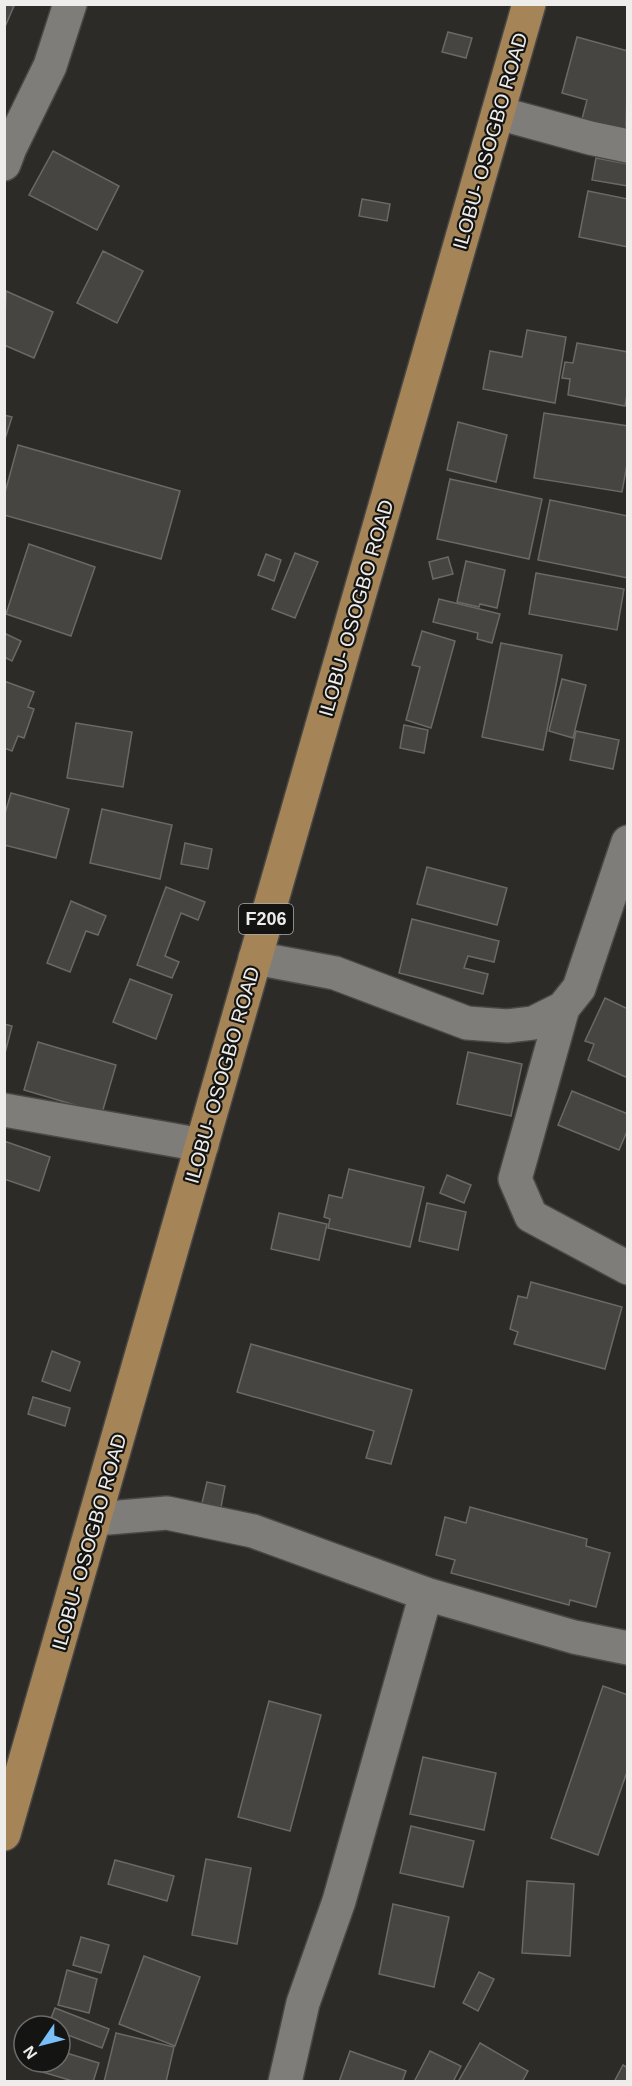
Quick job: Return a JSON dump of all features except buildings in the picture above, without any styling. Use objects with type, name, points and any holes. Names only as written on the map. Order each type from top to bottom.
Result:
[{"type":"main road","name":"ILOBU- OSOGBO ROAD","points":[[7,1812],[96,1518],[529,4]]},
{"type":"street","points":[[4,164],[50,66],[70,4]]},
{"type":"street","points":[[498,113],[627,146]]},
{"type":"street","points":[[626,852],[579,988],[563,1008],[515,1179],[531,1216],[627,1268]]},
{"type":"street","points":[[255,958],[335,973],[467,1023],[507,1026],[533,1023],[563,1008]]},
{"type":"street","points":[[4,1110],[202,1145]]},
{"type":"street","points":[[96,1518],[167,1514],[253,1531],[426,1594],[574,1637],[627,1648]]},
{"type":"street","points":[[285,2082],[303,2003],[339,1901],[426,1594]]}]
